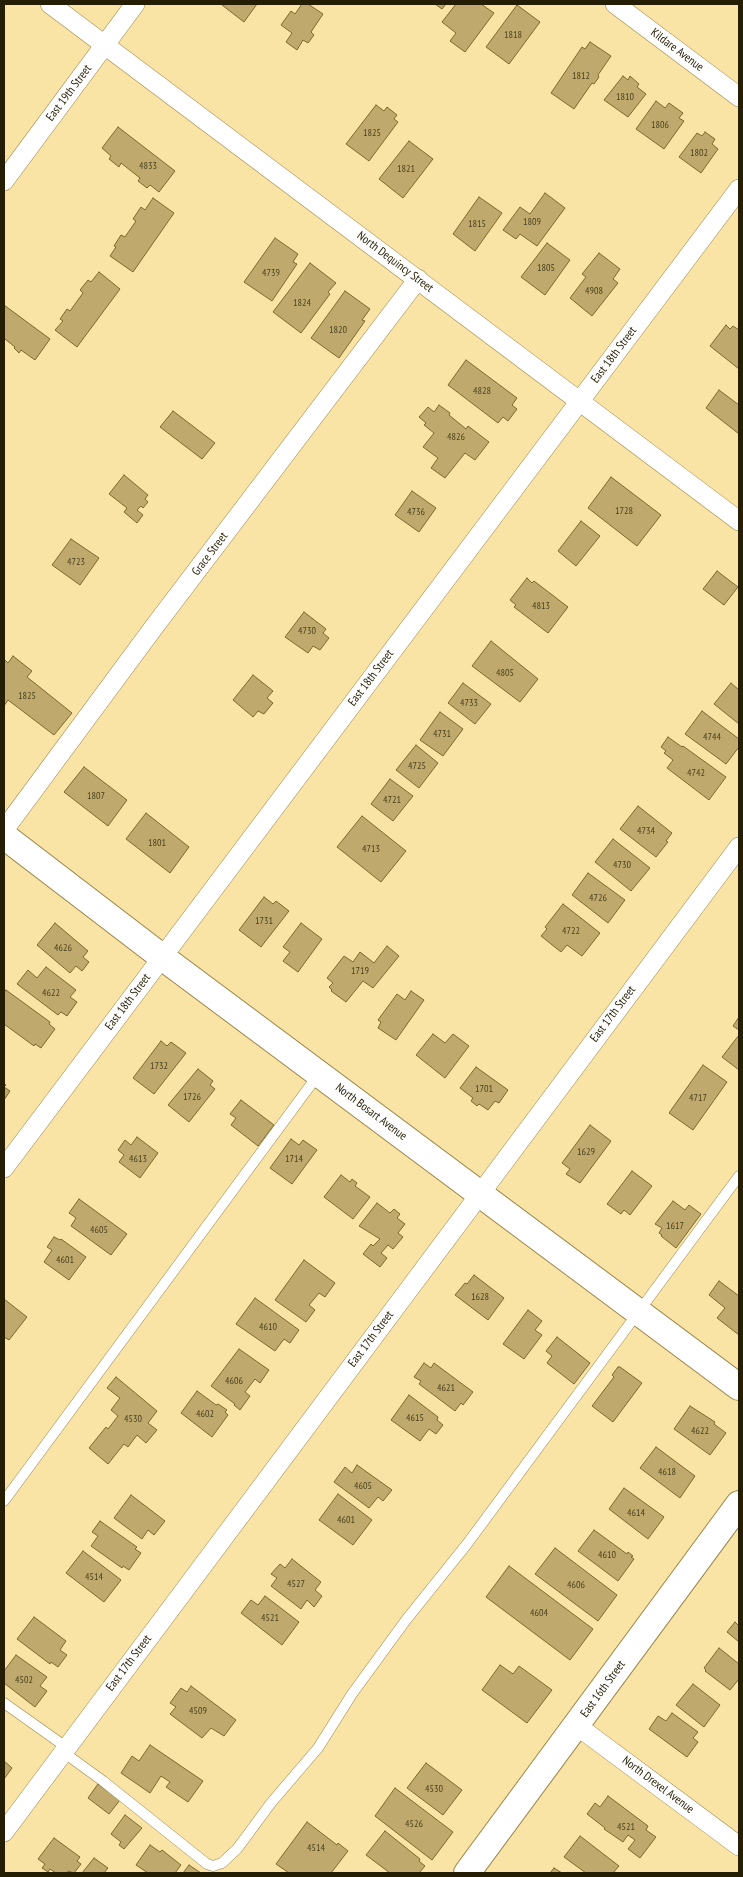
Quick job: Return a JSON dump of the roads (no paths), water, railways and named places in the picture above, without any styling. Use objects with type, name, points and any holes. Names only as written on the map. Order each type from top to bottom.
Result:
[{"type":"street","name":"North Dequincy Street","points":[[50,4],[739,521]]},
{"type":"street","name":"East 19th Street","points":[[4,181],[135,4]]},
{"type":"street","name":"Kildare Avenue","points":[[616,4],[739,97]]},
{"type":"street","name":"East 18th Street","points":[[4,1168],[739,189]]},
{"type":"street","name":"Grace Street","points":[[4,830],[160,619],[418,279]]},
{"type":"street","name":"North Bosart Avenue","points":[[4,836],[162,957],[739,1387]]},
{"type":"street","name":"East 17th Street","points":[[4,1832],[64,1749],[739,847]]},
{"type":"street","name":"East 16th Street","points":[[467,1873],[739,1504]]},
{"type":"street","name":"North Drexel Avenue","points":[[576,1725],[739,1846]]},
{"type":"lane","points":[[4,1501],[319,1074]]},
{"type":"lane","points":[[4,1703],[207,1864],[213,1866],[222,1863],[237,1849],[271,1803],[318,1748],[352,1694],[406,1620],[472,1536],[739,1176]]}]
